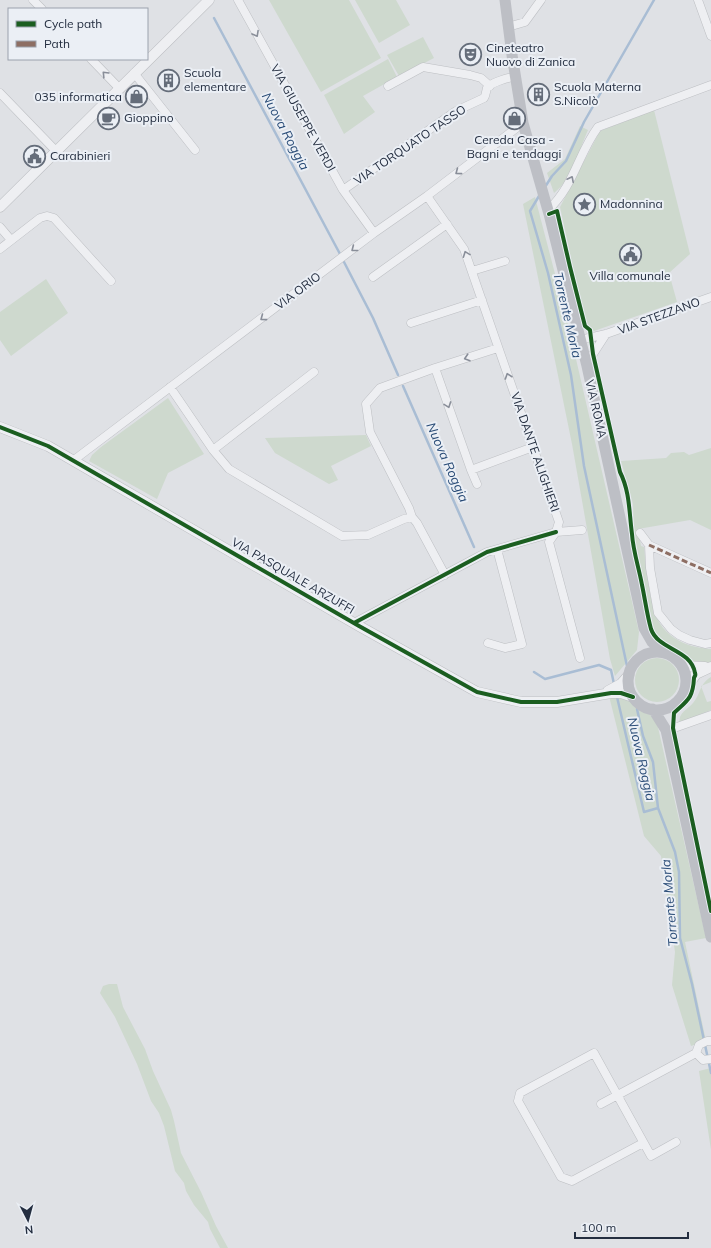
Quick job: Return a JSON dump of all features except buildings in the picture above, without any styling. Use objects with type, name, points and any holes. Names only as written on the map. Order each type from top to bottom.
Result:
[{"type":"main road","name":"VIA ROMA","points":[[505,0],[515,77],[523,123],[547,205],[587,366],[644,628],[642,656]]},
{"type":"main road","name":"VIA ROMA","points":[[644,628],[652,642],[664,652],[678,660],[682,666]]},
{"type":"main road","points":[[664,652],[656,652],[642,656],[636,661],[632,668],[629,675],[630,690],[638,703],[645,707],[660,710],[679,701],[686,688],[687,680],[682,666]]},
{"type":"main road","points":[[673,705],[667,720],[666,730],[711,937]]},
{"type":"main road","points":[[653,709],[666,730]]},
{"type":"street","points":[[33,0],[41,8]]},
{"type":"street","points":[[148,59],[209,0]]},
{"type":"street","name":"VIA GIUSEPPE VERDI","points":[[238,0],[343,190],[374,234]]},
{"type":"street","points":[[508,27],[524,22],[541,0]]},
{"type":"street","points":[[698,0],[711,36]]},
{"type":"street","points":[[92,60],[119,88]]},
{"type":"street","points":[[0,207],[147,60]]},
{"type":"street","points":[[388,86],[423,67],[482,78],[490,86]]},
{"type":"street","points":[[134,73],[195,150]]},
{"type":"street","name":"VIA TORQUATO TASSO","points":[[343,190],[456,111],[484,98],[490,86],[506,78],[515,77]]},
{"type":"street","points":[[547,205],[557,202],[565,191],[591,137],[598,127],[711,85]]},
{"type":"street","points":[[1,96],[56,151]]},
{"type":"street","name":"VIA ORIO","points":[[74,460],[523,123]]},
{"type":"street","name":"VIA DANTE ALIGHIERI","points":[[427,196],[464,249],[559,522],[556,532],[549,542],[580,658]]},
{"type":"street","points":[[0,249],[40,218],[47,216],[54,218],[111,281]]},
{"type":"street","points":[[373,277],[447,224]]},
{"type":"street","points":[[0,227],[11,240]]},
{"type":"street","points":[[472,271],[505,262]]},
{"type":"street","name":"VIA STEZZANO","points":[[580,340],[606,334],[711,297]]},
{"type":"street","points":[[411,323],[482,300]]},
{"type":"street","name":"VIA STEZZANO","points":[[587,366],[606,334]]},
{"type":"street","points":[[445,575],[417,523],[412,517],[409,508],[370,432],[366,404],[380,388],[435,368],[498,348]]},
{"type":"street","points":[[435,368],[477,484]]},
{"type":"street","points":[[213,450],[314,372]]},
{"type":"street","points":[[170,387],[213,450],[228,469],[342,536],[368,535],[412,517]]},
{"type":"street","name":"VIA PASQUALE ARZUFFI","points":[[0,427],[48,446],[74,460],[354,623],[477,692],[521,702],[557,702],[602,694],[621,693],[633,697]]},
{"type":"street","points":[[471,470],[532,447]]},
{"type":"street","points":[[354,623],[487,552],[556,532],[582,530]]},
{"type":"street","points":[[640,533],[649,545],[711,573]]},
{"type":"street","points":[[649,545],[650,568],[658,613],[671,629],[679,635],[705,644],[711,643]]},
{"type":"street","points":[[488,643],[505,648],[522,644],[497,549]]},
{"type":"street","points":[[682,666],[710,667]]},
{"type":"street","points":[[686,688],[696,674],[710,667]]},
{"type":"street","name":"VIA PASQUALE ARZUFFI","points":[[602,694],[618,686],[629,675]]},
{"type":"street","points":[[677,727],[711,715]]},
{"type":"street","points":[[601,1104],[696,1053],[699,1045],[709,1041]]},
{"type":"street","points":[[643,1143],[572,1181],[561,1177],[518,1101],[520,1093],[594,1052],[651,1156],[676,1142]]},
{"type":"street","points":[[696,1053],[707,1059]]},
{"type":"shaded area","points":[[269,0],[349,0],[381,58],[321,92]]},
{"type":"shaded area","points":[[355,0],[396,0],[410,25],[379,43]]},
{"type":"shaded area","points":[[423,37],[434,58],[399,76],[387,55]]},
{"type":"shaded area","points":[[388,59],[397,77],[363,96],[375,112],[344,134],[324,95]]},
{"type":"shaded area","points":[[654,110],[690,254],[669,273],[677,302],[594,331],[585,323],[560,207],[600,131]]},
{"type":"shaded area","points":[[580,126],[588,130],[566,180],[554,193],[547,173],[565,159]]},
{"type":"shaded area","points":[[535,197],[567,320],[639,632],[637,650],[615,676],[610,659],[572,444],[523,204]]},
{"type":"shaded area","points":[[46,279],[68,313],[11,356],[0,340],[0,312]]},
{"type":"shaded area","points":[[168,398],[204,454],[168,473],[157,499],[89,461],[92,455],[101,447]]},
{"type":"shaded area","points":[[366,435],[371,446],[331,466],[338,480],[329,484],[275,453],[265,438]]},
{"type":"shaded area","points":[[711,448],[711,530],[690,520],[638,529],[641,546],[644,547],[651,599],[657,618],[666,631],[683,643],[711,649],[711,664],[693,663],[684,654],[663,640],[654,630],[634,535],[633,504],[621,461],[666,458],[671,453],[684,452],[689,455]]},
{"type":"shaded area","points":[[657,658],[669,662],[675,668],[679,680],[675,692],[669,698],[657,702],[645,698],[639,692],[635,680],[639,668],[645,662]]},
{"type":"shaded area","points":[[711,677],[711,682],[702,685],[707,680]]},
{"type":"shaded area","points":[[701,687],[707,702],[711,701],[711,710],[679,723],[681,715],[696,700]]},
{"type":"shaded area","points":[[622,694],[645,709],[657,723],[706,938],[685,942],[706,1041],[691,1046],[672,985],[675,952],[661,856],[644,836],[609,696]]},
{"type":"shaded area","points":[[117,984],[123,1007],[145,1049],[153,1071],[171,1110],[181,1153],[228,1248],[220,1248],[208,1222],[194,1205],[186,1191],[184,1183],[175,1171],[164,1126],[159,1113],[151,1101],[137,1064],[115,1017],[100,993],[103,986]]},
{"type":"shaded area","points":[[711,1068],[711,1150],[699,1071]]},
{"type":"waterway","name":"Torrente Morla","points":[[545,187],[552,176],[566,161],[584,122],[654,0]]},
{"type":"waterway","name":"Nuova Roggia","points":[[214,18],[340,254]]},
{"type":"waterway","name":"Torrente Morla","points":[[539,196],[530,211],[548,273],[571,375],[584,466],[627,666]]},
{"type":"waterway","points":[[344,262],[373,318],[398,375]]},
{"type":"waterway","name":"Nuova Roggia","points":[[403,386],[474,547]]},
{"type":"waterway","name":"Nuova Roggia","points":[[534,672],[545,679],[599,665],[611,670],[614,684]]},
{"type":"waterway","name":"Nuova Roggia","points":[[617,697],[644,812],[658,808]]},
{"type":"waterway","name":"Torrente Morla","points":[[637,709],[643,736],[653,762],[658,808],[675,852],[679,872],[680,938],[692,984],[711,1073]]},
{"type":"marked path","points":[[649,545],[711,573]]},
{"type":"cycle path","points":[[549,214],[557,211],[585,326],[590,330],[593,354],[620,472],[626,487],[634,547],[651,629],[660,641],[687,659],[692,665],[695,674],[689,698],[674,713],[673,728],[711,911]]},
{"type":"cycle path","points":[[0,427],[48,446],[359,626],[477,692],[521,702],[557,702],[611,693],[621,693],[633,697]]},
{"type":"cycle path","points":[[354,623],[487,552],[556,532]]},
{"type":"place","name":"Cineteatro Nuovo di Zanica","points":[[471,55]]},
{"type":"place","name":"Scuola elementare","points":[[169,80]]},
{"type":"place","name":"Scuola Materna S.Nicolò","points":[[539,94]]},
{"type":"place","name":"035 informatica","points":[[137,97]]},
{"type":"place","name":"Gioppino","points":[[108,118]]},
{"type":"place","name":"Cereda Casa - Bagni e tendaggi","points":[[514,119]]},
{"type":"place","name":"Carabinieri","points":[[34,156]]},
{"type":"place","name":"Madonnina","points":[[584,204]]},
{"type":"place","name":"Villa comunale","points":[[630,255]]}]
